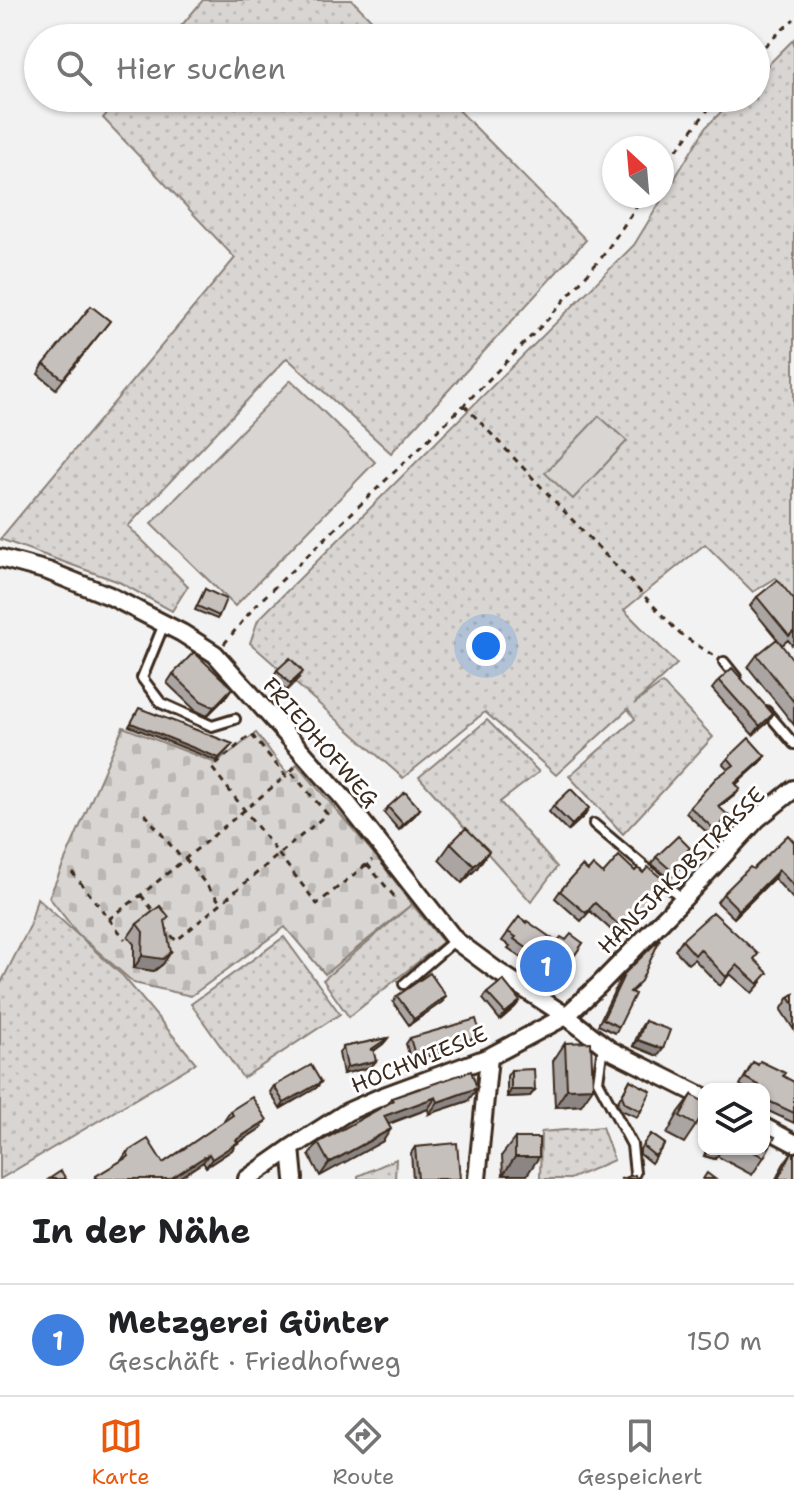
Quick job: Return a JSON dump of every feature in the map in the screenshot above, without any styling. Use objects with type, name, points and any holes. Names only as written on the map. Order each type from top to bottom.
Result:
[{"type":"street","name":"FRIEDHOFWEG","points":[[0,558],[48,571],[110,596],[215,654],[344,799],[455,940],[566,1016],[603,1046],[698,1094]]},
{"type":"street","name":"HANSJAKOBSTRASSE","points":[[566,1016],[683,899],[757,819],[794,789]]},
{"type":"street","name":"HOCHWIESLE","points":[[247,1179],[347,1112],[489,1057],[566,1016]]},
{"type":"street","points":[[477,1179],[489,1057]]},
{"type":"street","points":[[770,1130],[794,1143]]},
{"type":"street","points":[[291,1148],[294,1179]]},
{"type":"lane","points":[[164,624],[142,678],[161,703],[212,726],[235,719]]},
{"type":"lane","points":[[724,662],[744,685]]},
{"type":"lane","points":[[764,709],[794,744]]},
{"type":"lane","points":[[594,824],[683,899]]},
{"type":"lane","points":[[404,984],[455,940]]},
{"type":"lane","points":[[603,1046],[598,1081],[632,1145],[635,1173]]},
{"type":"path","points":[[770,41],[794,19]]},
{"type":"path","points":[[674,154],[706,112]]},
{"type":"path","points":[[215,654],[255,606],[464,405],[548,319],[602,257],[636,208]]},
{"type":"path","points":[[464,405],[680,634],[724,662]]},
{"type":"path","points":[[286,776],[251,734],[212,768],[317,904],[384,850]]},
{"type":"path","points":[[109,919],[307,757]]},
{"type":"path","points":[[141,895],[176,941],[327,814],[291,772]]},
{"type":"path","points":[[145,814],[221,903]]},
{"type":"path","points":[[367,864],[394,896],[410,883]]},
{"type":"path","points":[[72,872],[125,939]]},
{"type":"green space","points":[[203,0],[352,0],[375,24],[183,24]]},
{"type":"green space","points":[[794,39],[794,602],[776,578],[753,592],[705,544],[624,610],[677,664],[634,704],[662,683],[713,737],[623,834],[569,776],[635,719],[628,709],[556,775],[485,712],[403,778],[250,643],[258,620],[634,245],[657,208],[674,208],[674,179],[706,127],[721,112],[770,112],[770,63]]},
{"type":"green space","points":[[108,112],[461,112],[586,240],[391,453],[287,358],[128,526],[188,586],[172,611],[119,582],[0,539],[235,258],[103,118]]},
{"type":"green space","points":[[291,380],[375,462],[235,606],[151,524]]},
{"type":"green space","points":[[599,416],[627,441],[573,499],[545,473]]},
{"type":"green space","points":[[487,720],[539,772],[500,802],[557,867],[531,902],[419,777]]},
{"type":"green space","points":[[123,727],[216,763],[256,733],[287,773],[297,764],[376,856],[412,904],[325,974],[285,927],[191,996],[134,983],[78,934],[49,897]]},
{"type":"green space","points":[[37,898],[123,976],[196,1063],[0,1179],[0,985],[30,926]]},
{"type":"green space","points":[[412,904],[443,942],[349,1017],[323,980]]},
{"type":"green space","points":[[284,937],[340,1014],[243,1078],[191,1004]]},
{"type":"green space","points":[[602,1127],[614,1160],[570,1179],[540,1179],[541,1132]]},
{"type":"green space","points":[[396,1159],[395,1179],[358,1179],[358,1176]]},
{"type":"building","points":[[91,306],[110,321],[63,379],[44,364]]},
{"type":"building","points":[[778,580],[794,600],[794,631],[789,636],[757,597]]},
{"type":"building","points":[[205,589],[226,599],[219,616],[197,606]]},
{"type":"building","points":[[777,639],[794,661],[794,702],[757,655]]},
{"type":"building","points":[[194,652],[232,688],[214,707],[201,701],[173,674]]},
{"type":"building","points":[[290,658],[303,672],[290,684],[277,670]]},
{"type":"building","points":[[732,668],[773,714],[760,726],[719,680]]},
{"type":"building","points":[[139,708],[233,744],[219,758],[131,723]]},
{"type":"building","points":[[749,738],[765,756],[735,783],[740,789],[718,806],[729,816],[715,830],[690,807],[716,778],[734,765],[728,758]]},
{"type":"building","points":[[571,789],[589,808],[572,825],[553,806]]},
{"type":"building","points":[[405,792],[420,809],[403,824],[388,807]]},
{"type":"building","points":[[466,828],[489,851],[474,866],[451,843]]},
{"type":"building","points":[[788,835],[794,842],[794,886],[779,870],[739,910],[723,894]]},
{"type":"building","points":[[678,836],[690,848],[684,854],[689,858],[674,873],[656,857]]},
{"type":"building","points":[[619,856],[635,871],[638,868],[643,873],[648,867],[665,881],[623,929],[595,903],[586,913],[560,891],[582,866],[588,871],[593,865],[603,874]]},
{"type":"building","points":[[160,906],[169,917],[165,921],[171,952],[163,959],[142,956],[143,932],[137,924]]},
{"type":"building","points":[[713,912],[758,954],[754,959],[768,973],[758,984],[737,965],[726,977],[700,949],[695,955],[682,940]]},
{"type":"building","points":[[519,917],[557,942],[561,937],[566,940],[571,934],[583,943],[562,973],[508,932]]},
{"type":"building","points":[[660,939],[641,981],[630,992],[635,994],[619,1027],[603,1019],[625,973]]},
{"type":"building","points":[[430,973],[446,996],[414,1019],[397,996]]},
{"type":"building","points":[[503,980],[520,1001],[505,1013],[487,993]]},
{"type":"building","points":[[476,1019],[481,1036],[415,1055],[410,1038]]},
{"type":"building","points":[[645,1021],[670,1030],[663,1049],[638,1040]]},
{"type":"building","points":[[388,1038],[370,1050],[373,1049],[376,1061],[347,1067],[343,1047]]},
{"type":"building","points":[[591,1042],[593,1088],[567,1089],[565,1043]]},
{"type":"building","points":[[760,1061],[785,1073],[783,1076],[794,1082],[794,1113],[770,1102],[770,1083],[755,1083],[745,1078],[753,1062],[758,1065]]},
{"type":"building","points":[[311,1065],[321,1082],[284,1103],[274,1086]]},
{"type":"building","points":[[534,1069],[535,1090],[511,1090],[511,1070]]},
{"type":"building","points":[[471,1071],[477,1088],[438,1102],[436,1097],[384,1116],[391,1129],[329,1163],[318,1143],[393,1101],[392,1098]]},
{"type":"building","points":[[630,1080],[651,1091],[641,1111],[625,1103],[622,1096]]},
{"type":"building","points":[[692,1095],[698,1098],[696,1125],[680,1116]]},
{"type":"building","points":[[252,1097],[267,1120],[212,1159],[209,1154],[170,1179],[98,1179],[96,1176],[129,1156],[127,1152],[148,1139],[163,1163],[233,1115],[230,1111]]},
{"type":"building","points":[[651,1134],[665,1144],[655,1156],[644,1147]]},
{"type":"building","points":[[515,1138],[539,1138],[539,1157],[515,1157]]},
{"type":"building","points":[[457,1143],[460,1179],[418,1179],[415,1147]]},
{"type":"building","points":[[792,1152],[794,1179],[778,1179]]},
{"type":"building","points":[[61,1171],[66,1179],[49,1179]]},
{"type":"place","name":"Metzgerei Günter","points":[[546,966]]}]
